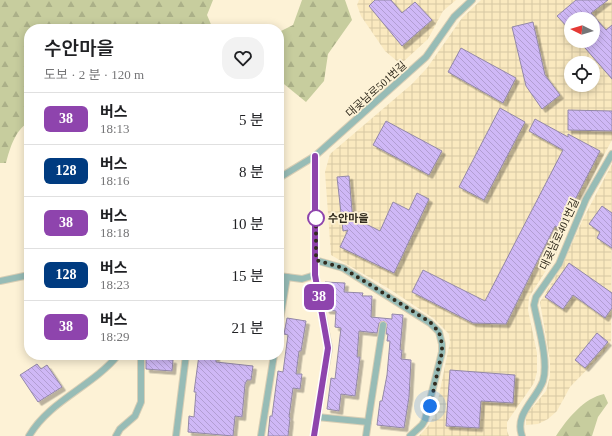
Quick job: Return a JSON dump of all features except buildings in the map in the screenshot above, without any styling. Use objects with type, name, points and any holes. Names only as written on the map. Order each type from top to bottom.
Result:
[{"type":"lane","name":"대곶남로501번길","points":[[284,175],[315,156],[426,57],[454,17],[472,0]]},
{"type":"lane","name":"대곶남로401번길","points":[[522,436],[520,422],[543,380],[545,366],[534,305],[536,297],[559,264],[586,199],[612,154]]},
{"type":"lane","points":[[314,436],[328,348],[315,275],[315,156]]},
{"type":"lane","points":[[316,260],[343,268],[420,316],[439,332],[442,352],[430,406],[422,425],[410,436]]},
{"type":"lane","points":[[0,281],[24,275]]},
{"type":"lane","points":[[284,277],[302,279],[315,275]]},
{"type":"lane","points":[[284,295],[287,277]]},
{"type":"lane","points":[[366,436],[383,325]]},
{"type":"lane","points":[[29,436],[44,418],[92,381],[113,360]]},
{"type":"lane","points":[[116,436],[139,410],[141,402],[141,360]]},
{"type":"lane","points":[[176,436],[185,360]]},
{"type":"lane","points":[[261,436],[273,360]]},
{"type":"lane","points":[[317,417],[368,422]]},
{"type":"shaded area","points":[[359,0],[456,0],[443,11],[428,39],[404,61],[397,61],[385,51],[361,16],[357,5]]},
{"type":"shaded area","points":[[481,0],[612,0],[612,140],[570,218],[556,255],[529,297],[528,310],[537,353],[537,372],[534,383],[507,422],[507,431],[509,436],[419,436],[429,425],[435,414],[450,342],[449,334],[433,318],[391,290],[331,255],[325,172],[330,154],[412,84],[427,68],[462,18]]},
{"type":"shaded area","points":[[612,164],[611,341],[605,351],[570,387],[557,411],[548,419],[538,424],[526,425],[526,415],[546,391],[550,376],[550,361],[540,302],[563,264],[583,219]]},
{"type":"green space","points":[[0,0],[213,0],[207,15],[211,24],[24,24],[24,125],[11,146],[6,163],[0,163]]},
{"type":"green space","points":[[302,0],[345,0],[352,20],[328,54],[324,81],[306,102],[284,84],[284,30],[293,25]]},
{"type":"green space","points":[[604,394],[608,403],[598,417],[592,436],[556,436],[577,410],[590,400]]},
{"type":"bus line","name":"38","points":[[314,436],[328,348],[315,275],[315,156]]},
{"type":"place","name":"수안마을","points":[[316,218]]},
{"type":"route","points":[[316,218],[316,215],[316,260],[343,268],[430,322],[439,332],[442,352],[430,406]]}]
